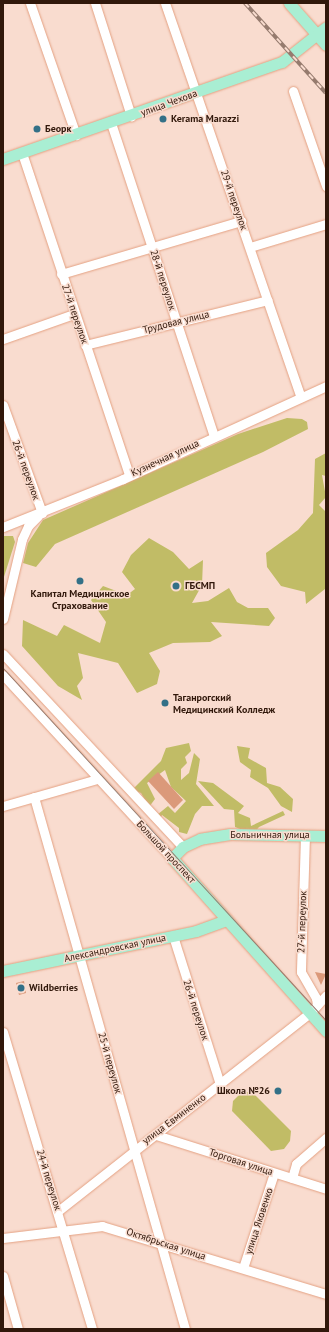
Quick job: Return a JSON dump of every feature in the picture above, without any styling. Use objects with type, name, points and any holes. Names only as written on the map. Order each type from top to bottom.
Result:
[{"type":"main road","points":[[289,3],[326,45]]},
{"type":"main road","name":"улица Чехова","points":[[3,159],[111,124],[282,62],[326,28]]},
{"type":"main road","name":"Больничная улица","points":[[172,858],[183,848],[200,839],[230,834],[326,836]]},
{"type":"main road","name":"Большой проспект","points":[[172,858],[227,920],[313,1009],[326,1031]]},
{"type":"main road","name":"Александровская улица","points":[[3,971],[172,936],[227,920]]},
{"type":"street","points":[[30,3],[76,136]]},
{"type":"street","points":[[95,3],[132,116]]},
{"type":"street","name":"29-й переулок","points":[[165,3],[198,92],[301,397]]},
{"type":"street","points":[[292,91],[326,186]]},
{"type":"street","name":"28-й переулок","points":[[111,124],[214,436]]},
{"type":"street","name":"27-й переулок","points":[[22,153],[74,314],[129,475]]},
{"type":"street","points":[[61,274],[241,221]]},
{"type":"street","points":[[250,247],[326,224]]},
{"type":"street","name":"Трудовая улица","points":[[85,345],[268,300]]},
{"type":"street","points":[[3,339],[74,314]]},
{"type":"street","name":"Кузнечная улица","points":[[5,526],[42,513],[326,386]]},
{"type":"street","name":"26-й переулок","points":[[3,405],[42,513]]},
{"type":"street","points":[[3,619],[22,539],[28,526],[42,513]]},
{"type":"street","points":[[5,526],[18,528],[22,539]]},
{"type":"street","name":"Большой проспект","points":[[3,654],[183,848]]},
{"type":"street","name":"Большой проспект","points":[[4,678],[172,858]]},
{"type":"street","points":[[3,806],[97,779]]},
{"type":"street","name":"25-й переулок","points":[[34,797],[135,1148],[185,1329]]},
{"type":"street","name":"27-й переулок","points":[[305,835],[300,972],[316,998],[313,1009]]},
{"type":"street","name":"26-й переулок","points":[[172,936],[220,1084]]},
{"type":"street","name":"улица Евминенко","points":[[58,1211],[135,1148],[156,1135],[220,1084],[313,1009],[326,995]]},
{"type":"street","name":"24-й переулок","points":[[3,1032],[64,1229],[92,1329]]},
{"type":"street","name":"Торговая улица","points":[[156,1135],[326,1189]]},
{"type":"street","points":[[292,1178],[296,1164],[326,1138]]},
{"type":"street","name":"улица Яковенко","points":[[243,1268],[274,1173]]},
{"type":"street","name":"Октябрьская улица","points":[[3,1238],[64,1229],[102,1226],[326,1294]]},
{"type":"street","points":[[3,1276],[18,1329]]},
{"type":"shaded area","points":[[287,418],[302,419],[307,422],[308,429],[263,452],[55,544],[36,567],[23,563],[28,543],[43,520],[238,434]]},
{"type":"shaded area","points":[[326,453],[326,476],[322,475],[326,497],[319,505],[326,512],[326,584],[325,589],[306,604],[305,592],[281,586],[267,567],[266,553],[298,530],[313,513],[315,459]]},
{"type":"shaded area","points":[[3,536],[13,536],[15,542],[3,580]]},
{"type":"shaded area","points":[[149,538],[173,552],[189,569],[203,560],[202,585],[192,603],[208,601],[229,588],[237,602],[248,608],[268,608],[275,618],[269,626],[211,622],[222,636],[210,642],[173,643],[149,653],[160,671],[157,684],[137,693],[118,663],[78,653],[83,678],[77,686],[82,700],[58,686],[22,646],[23,620],[57,636],[64,625],[100,643],[106,622],[91,600],[103,586],[127,595],[135,589],[122,572],[131,555]]},
{"type":"shaded area","points":[[189,743],[191,751],[185,757],[187,763],[181,769],[181,780],[189,773],[194,753],[200,759],[196,784],[214,806],[202,806],[195,814],[187,834],[179,832],[179,828],[162,815],[160,819],[157,815],[168,806],[175,813],[186,801],[171,787],[165,770],[147,783],[155,799],[149,807],[141,793],[132,790],[161,761],[166,748]]},
{"type":"shaded area","points":[[237,746],[250,748],[248,758],[266,768],[267,783],[280,787],[293,799],[292,812],[281,806],[268,788],[250,777],[251,770],[240,762]]},
{"type":"shaded area","points":[[198,781],[213,783],[244,806],[238,813],[250,818],[251,826],[283,811],[285,815],[259,827],[253,834],[235,827],[234,810],[224,809]]},
{"type":"shaded area","points":[[242,1092],[252,1092],[291,1131],[290,1141],[284,1149],[271,1151],[232,1111],[233,1101]]},
{"type":"building","points":[[158,772],[183,800],[174,809],[148,781]]},
{"type":"building","points":[[315,972],[326,974],[321,985]]},
{"type":"building","name":"Wildberries","points":[[24,981],[26,993],[19,995],[16,983]]},
{"type":"tram line","points":[[3,668],[326,1021]]},
{"type":"railway","points":[[245,3],[326,93]]},
{"type":"place","name":"Kerama Marazzi","points":[[163,119]]},
{"type":"place","name":"Беорк","points":[[37,129]]},
{"type":"place","name":"Капитал Медицинское Страхование","points":[[80,581]]},
{"type":"place","name":"ГБСМП","points":[[176,586]]},
{"type":"place","name":"Таганрогский Медицинский Колледж","points":[[165,703]]},
{"type":"place","name":"Wildberries","points":[[21,988]]},
{"type":"place","name":"Школа №26","points":[[278,1091]]}]
